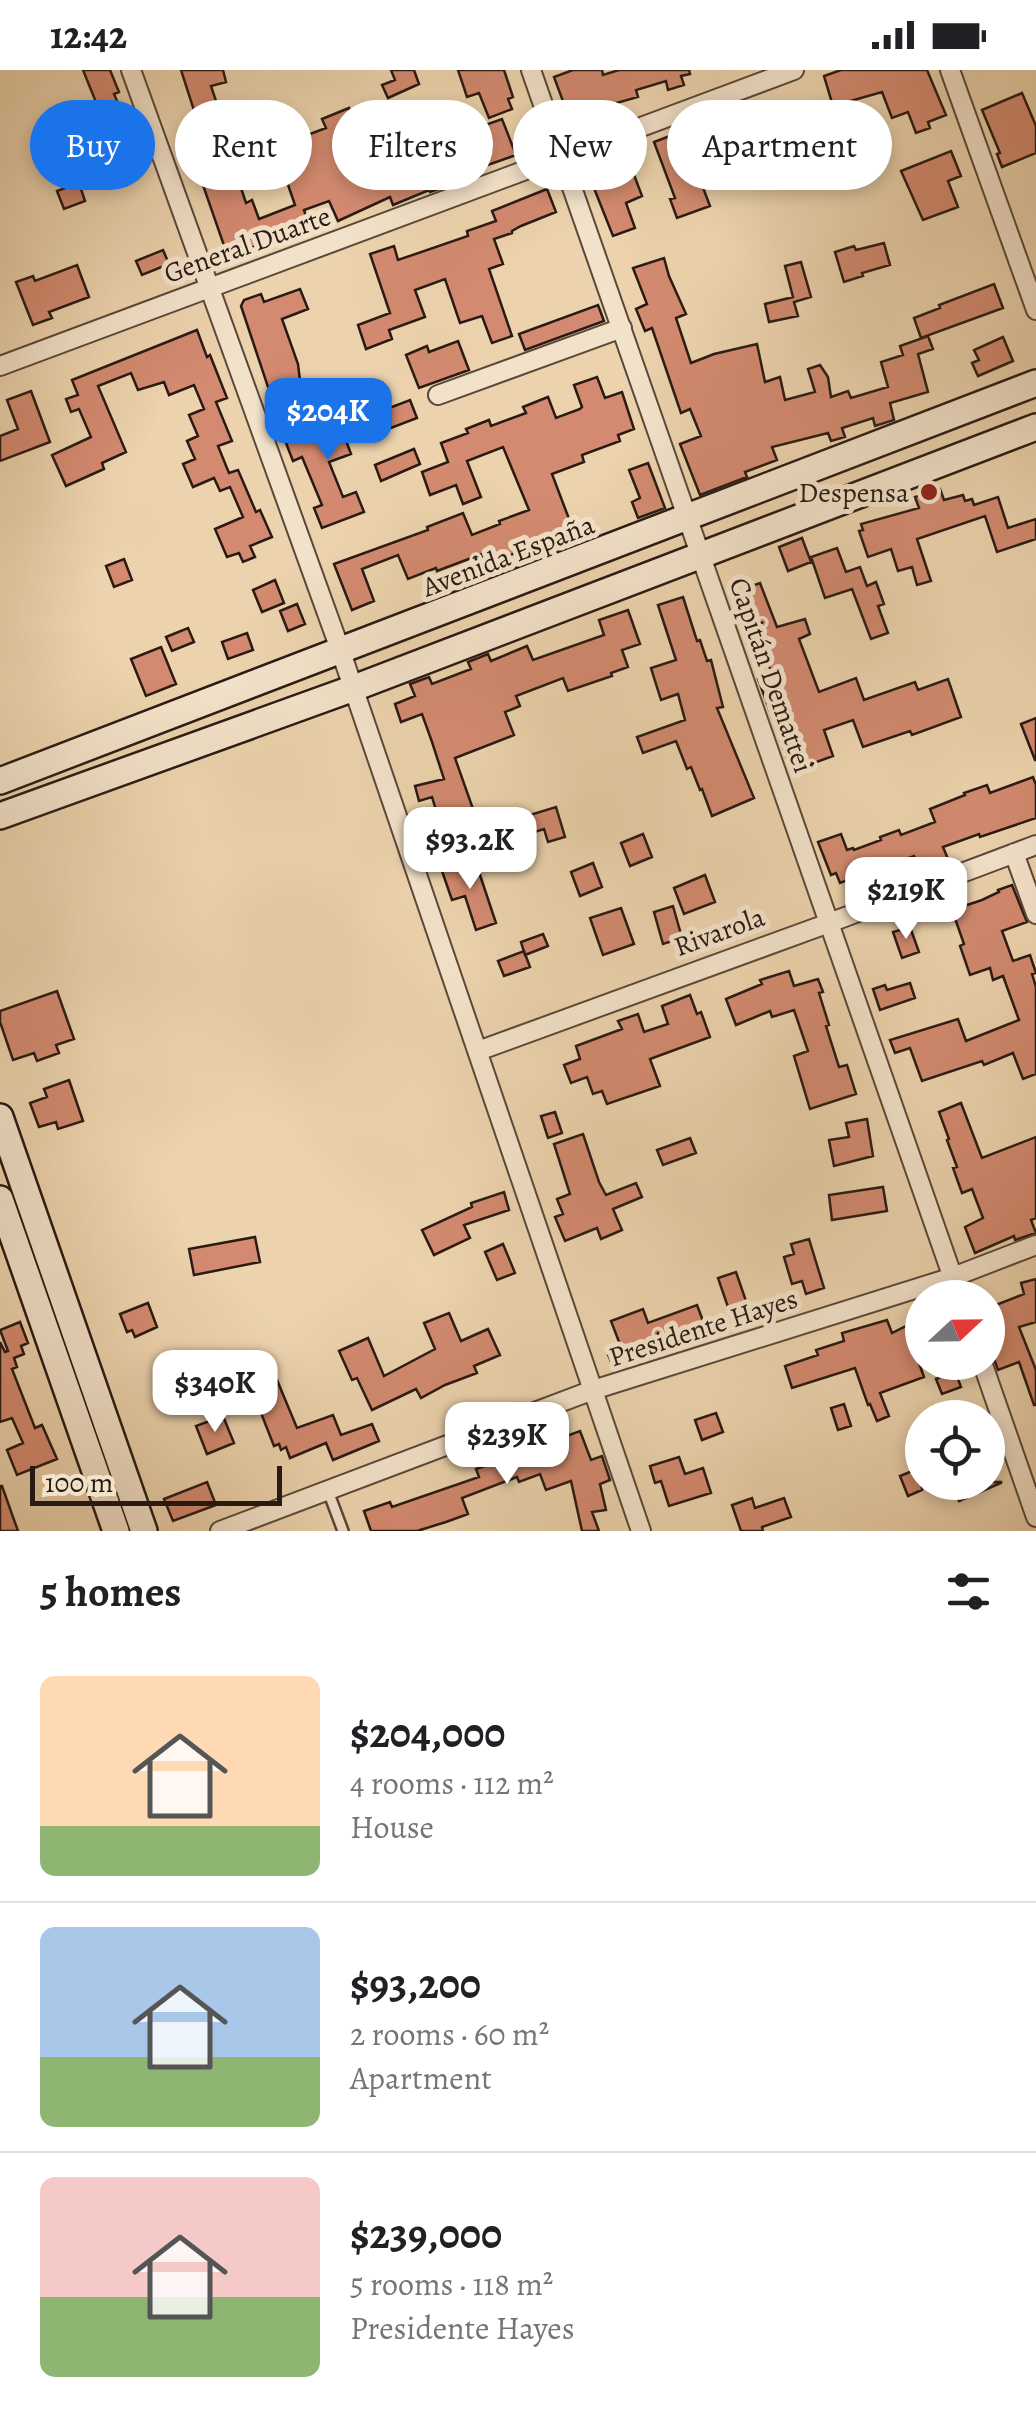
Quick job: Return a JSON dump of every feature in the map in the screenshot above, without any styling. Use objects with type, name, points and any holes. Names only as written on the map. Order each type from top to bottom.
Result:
[{"type":"street","points":[[131,70],[354,688],[641,1531]]},
{"type":"street","name":"Capitán Demattei","points":[[531,70],[542,100]]},
{"type":"street","name":"General Duarte","points":[[647,124],[794,70]]},
{"type":"street","points":[[950,70],[1036,310]]},
{"type":"street","name":"General Duarte","points":[[0,366],[513,174]]},
{"type":"street","name":"Capitán Demattei","points":[[574,190],[953,1280]]},
{"type":"street","points":[[438,395],[622,328]]},
{"type":"street","name":"Avenida España","points":[[0,781],[1036,384]]},
{"type":"street","points":[[0,816],[354,688],[1036,427]]},
{"type":"street","name":"Rivarola","points":[[478,1051],[1036,844]]},
{"type":"street","points":[[1014,853],[1036,914]]},
{"type":"street","points":[[0,1116],[144,1531]]},
{"type":"street","points":[[31,1206],[2,1211],[116,1531]]},
{"type":"street","name":"Presidente Hayes","points":[[220,1531],[594,1390],[952,1277],[1036,1245]]},
{"type":"street","points":[[988,1380],[1036,1517]]},
{"type":"lane","points":[[328,1490],[343,1531]]},
{"type":"building","points":[[83,70],[110,70],[119,92],[114,94],[117,100],[95,100]]},
{"type":"building","points":[[181,70],[223,70],[226,82],[211,86],[216,100],[191,100]]},
{"type":"building","points":[[391,70],[414,70],[419,84],[388,98],[382,85],[395,80]]},
{"type":"building","points":[[458,70],[504,70],[513,97],[508,99],[512,109],[493,116],[493,100],[482,100],[479,93],[467,97]]},
{"type":"building","points":[[573,70],[602,70],[603,75],[619,70],[689,70],[690,74],[681,76],[684,85],[668,90],[666,81],[636,90],[638,97],[627,100],[562,100],[554,77]]},
{"type":"building","points":[[841,70],[927,70],[946,115],[928,122],[930,128],[916,133],[908,112],[892,118],[892,100],[885,100],[882,92],[854,100],[831,100],[824,76]]},
{"type":"building","points":[[1022,93],[1036,126],[1036,153],[1002,167],[982,110]]},
{"type":"building","points":[[332,115],[332,190],[429,190],[393,205],[390,197],[338,221],[329,201],[304,210],[306,232],[288,239],[286,234],[228,257],[205,190],[242,190],[246,203],[252,200],[259,219],[295,205],[290,190],[312,190],[312,133],[326,128],[322,119]]},
{"type":"building","points":[[502,119],[513,156],[493,163],[493,122]]},
{"type":"building","points":[[667,137],[667,177],[654,142]]},
{"type":"building","points":[[951,151],[961,176],[948,181],[958,207],[923,220],[901,171]]},
{"type":"building","points":[[81,190],[85,201],[64,209],[57,191]]},
{"type":"building","points":[[547,190],[556,212],[494,239],[503,264],[489,269],[512,336],[492,343],[482,316],[460,323],[445,279],[415,290],[425,317],[389,330],[392,339],[366,349],[358,325],[390,313],[370,254],[394,246],[398,260],[468,236],[467,231],[496,221],[492,211]]},
{"type":"building","points":[[595,190],[640,190],[642,196],[626,203],[635,228],[613,236]]},
{"type":"building","points":[[672,190],[704,190],[710,206],[677,218],[670,199],[675,198]]},
{"type":"building","points":[[884,243],[890,265],[844,282],[835,252]]},
{"type":"building","points":[[163,250],[169,264],[142,275],[136,261]]},
{"type":"building","points":[[664,258],[686,314],[676,318],[691,363],[757,344],[765,382],[780,377],[785,400],[815,392],[808,369],[820,365],[828,377],[831,397],[848,391],[851,398],[888,387],[881,362],[903,355],[900,346],[928,336],[933,349],[918,354],[928,392],[890,403],[894,420],[875,426],[873,418],[842,428],[845,437],[831,441],[828,433],[772,447],[777,460],[745,472],[747,477],[700,495],[680,444],[701,436],[690,409],[681,413],[652,328],[645,331],[636,309],[647,304],[633,268]]},
{"type":"building","points":[[801,262],[811,297],[794,302],[798,316],[769,322],[765,304],[793,297],[785,266]]},
{"type":"building","points":[[77,265],[89,297],[49,312],[52,318],[33,325],[16,282],[33,276],[35,281]]},
{"type":"building","points":[[994,284],[1003,308],[921,338],[914,318]]},
{"type":"building","points":[[300,289],[308,309],[282,319],[298,364],[301,389],[270,393],[241,306],[244,300],[261,294],[264,302]]},
{"type":"building","points":[[598,305],[604,321],[525,350],[519,334]]},
{"type":"building","points":[[197,330],[227,398],[216,402],[232,441],[218,446],[229,473],[238,470],[272,537],[250,546],[255,557],[243,562],[239,553],[227,557],[215,529],[243,517],[230,487],[220,491],[214,478],[193,487],[183,464],[195,459],[187,441],[198,436],[189,415],[204,409],[194,385],[169,395],[164,382],[138,390],[131,373],[98,386],[126,452],[102,463],[104,469],[66,486],[52,455],[91,437],[79,409],[71,412],[66,399],[78,395],[72,380]]},
{"type":"building","points":[[1003,337],[1013,361],[978,376],[972,363],[979,360],[974,350]]},
{"type":"building","points":[[458,341],[469,370],[419,388],[406,355],[427,346],[429,352]]},
{"type":"building","points":[[597,377],[605,398],[622,392],[634,429],[618,435],[620,441],[582,455],[584,462],[552,474],[574,532],[542,544],[546,554],[519,564],[515,553],[490,563],[482,554],[408,579],[398,555],[362,569],[374,601],[352,610],[334,564],[463,513],[472,535],[529,510],[503,447],[467,461],[481,497],[463,504],[456,485],[430,495],[422,472],[448,462],[441,443],[489,420],[491,426],[526,413],[523,407],[548,397],[556,418],[580,409],[574,385]]},
{"type":"building","points":[[31,391],[50,442],[0,461],[0,436],[18,429],[7,400]]},
{"type":"building","points":[[352,399],[358,417],[340,424],[351,454],[329,462],[343,497],[356,492],[364,512],[322,528],[314,508],[322,505],[302,457],[293,461],[286,443],[320,430],[313,413]]},
{"type":"building","points":[[410,400],[417,418],[391,428],[384,410]]},
{"type":"building","points":[[414,449],[420,464],[381,481],[375,465]]},
{"type":"building","points":[[648,463],[665,508],[638,518],[632,502],[640,498],[629,470]]},
{"type":"building","points":[[940,489],[944,500],[963,495],[965,501],[972,499],[974,505],[998,497],[1008,528],[1036,519],[1036,539],[997,552],[985,516],[917,539],[931,581],[917,585],[912,567],[898,571],[891,549],[868,557],[859,531],[863,530],[861,524],[919,508],[915,497]]},
{"type":"building","points":[[802,538],[811,562],[788,571],[779,547]]},
{"type":"building","points":[[837,548],[846,572],[860,567],[867,586],[876,582],[884,604],[878,606],[888,633],[871,639],[852,589],[825,598],[811,557]]},
{"type":"building","points":[[124,559],[132,580],[114,587],[106,566]]},
{"type":"building","points":[[275,580],[284,603],[262,612],[253,590]]},
{"type":"building","points":[[760,583],[777,627],[805,619],[810,634],[799,639],[819,692],[856,678],[864,700],[915,682],[918,690],[948,679],[961,717],[863,747],[853,720],[824,730],[833,756],[792,771],[758,679],[772,674],[762,647],[751,651],[745,635],[758,630],[743,589]]},
{"type":"building","points":[[683,597],[697,641],[700,640],[707,661],[711,660],[723,707],[717,708],[754,798],[712,816],[676,741],[643,753],[637,737],[685,720],[678,694],[661,700],[651,668],[676,660],[658,605]]},
{"type":"building","points":[[297,604],[305,624],[288,631],[280,611]]},
{"type":"building","points":[[628,610],[640,644],[622,650],[628,667],[568,691],[563,678],[516,696],[520,706],[505,712],[514,735],[455,758],[479,826],[444,837],[432,797],[419,801],[415,786],[444,779],[422,714],[401,722],[395,704],[415,696],[410,684],[429,677],[432,684],[471,669],[468,662],[488,654],[491,661],[527,646],[533,660],[604,635],[599,620]]},
{"type":"building","points":[[188,628],[194,642],[172,651],[166,637]]},
{"type":"building","points":[[247,633],[253,650],[228,659],[222,642]]},
{"type":"building","points":[[161,647],[176,684],[146,696],[131,659]]},
{"type":"building","points":[[1036,718],[1036,760],[1035,760],[1021,724]]},
{"type":"building","points":[[1033,777],[1036,818],[943,847],[948,859],[919,870],[914,856],[840,883],[836,873],[831,875],[818,842],[841,834],[847,850],[854,850],[899,830],[901,835],[935,822],[930,809],[964,793],[987,785],[990,793]]},
{"type":"building","points":[[556,807],[565,837],[548,842],[544,829],[515,838],[510,821]]},
{"type":"building","points":[[643,834],[652,857],[630,866],[621,843]]},
{"type":"building","points":[[475,860],[496,923],[476,930],[465,896],[452,900],[442,871]]},
{"type":"building","points":[[593,863],[602,887],[580,896],[571,872]]},
{"type":"building","points":[[705,875],[715,902],[684,914],[674,888]]},
{"type":"building","points":[[1012,885],[1027,922],[1002,931],[1013,961],[1030,955],[1036,973],[1032,974],[1036,987],[1036,1074],[1023,1079],[1013,1053],[922,1081],[910,1048],[895,1053],[890,1040],[958,1019],[966,1041],[1019,1020],[1003,976],[993,980],[990,968],[970,975],[952,910]]},
{"type":"building","points":[[673,906],[682,938],[663,944],[654,912]]},
{"type":"building","points":[[621,908],[634,944],[603,955],[590,918]]},
{"type":"building","points":[[910,927],[919,952],[902,958],[893,932]]},
{"type":"building","points":[[543,934],[548,946],[525,955],[521,942]]},
{"type":"building","points":[[524,951],[530,967],[504,976],[498,961]]},
{"type":"building","points":[[789,971],[794,986],[818,979],[829,1025],[826,1026],[839,1067],[847,1065],[856,1094],[810,1109],[794,1056],[808,1051],[794,1010],[772,1017],[770,1011],[736,1025],[726,999],[762,984],[760,980]]},
{"type":"building","points":[[910,983],[915,998],[880,1010],[873,989],[885,985],[887,990]]},
{"type":"building","points":[[57,991],[74,1039],[56,1045],[59,1053],[37,1061],[34,1053],[13,1060],[0,1011]]},
{"type":"building","points":[[690,995],[710,1037],[650,1059],[660,1086],[607,1104],[602,1091],[593,1094],[587,1077],[571,1083],[564,1065],[580,1059],[576,1046],[622,1029],[618,1021],[638,1014],[644,1032],[668,1024],[662,1006]]},
{"type":"building","points":[[69,1080],[83,1121],[58,1129],[56,1122],[39,1127],[30,1103],[47,1097],[44,1089]]},
{"type":"building","points":[[961,1103],[982,1158],[1036,1137],[1036,1218],[1031,1220],[1036,1233],[1015,1240],[1014,1236],[975,1253],[965,1227],[983,1218],[972,1189],[962,1193],[939,1112]]},
{"type":"building","points":[[555,1112],[562,1133],[548,1138],[541,1116]]},
{"type":"building","points":[[867,1119],[873,1156],[834,1166],[829,1140],[849,1137],[846,1123]]},
{"type":"building","points":[[583,1134],[606,1195],[636,1183],[642,1197],[613,1209],[622,1230],[601,1239],[597,1228],[565,1241],[555,1217],[563,1214],[557,1199],[570,1194],[554,1144]]},
{"type":"building","points":[[690,1138],[696,1153],[663,1165],[657,1150]]},
{"type":"building","points":[[883,1187],[887,1211],[832,1220],[829,1195]]},
{"type":"building","points":[[504,1192],[509,1210],[464,1225],[470,1238],[434,1255],[422,1230],[472,1207],[471,1203]]},
{"type":"building","points":[[255,1237],[260,1262],[194,1275],[189,1249]]},
{"type":"building","points":[[809,1239],[824,1288],[806,1294],[802,1281],[792,1284],[784,1257],[794,1254],[791,1244]]},
{"type":"building","points":[[503,1244],[515,1273],[497,1280],[485,1252]]},
{"type":"building","points":[[736,1272],[747,1304],[729,1310],[718,1278]]},
{"type":"building","points":[[1036,1279],[1036,1322],[1019,1327],[1036,1370],[1036,1405],[1019,1362],[1005,1367],[1005,1301],[1024,1294],[1021,1283]]},
{"type":"building","points":[[148,1303],[157,1327],[135,1337],[132,1330],[127,1332],[120,1314]]},
{"type":"building","points":[[697,1305],[709,1337],[683,1346],[677,1330],[640,1343],[645,1358],[614,1369],[607,1352],[621,1347],[611,1321],[643,1309],[648,1323]]},
{"type":"building","points":[[449,1313],[461,1341],[488,1329],[500,1355],[474,1366],[477,1373],[421,1398],[416,1389],[372,1410],[339,1351],[368,1338],[384,1376],[435,1349],[424,1323]]},
{"type":"building","points":[[887,1320],[892,1333],[905,1326],[905,1380],[916,1380],[880,1393],[889,1416],[877,1421],[855,1368],[792,1388],[785,1366],[844,1341],[842,1333]]},
{"type":"building","points":[[20,1322],[28,1343],[21,1346],[24,1354],[14,1358],[17,1367],[12,1369],[35,1428],[42,1425],[57,1459],[17,1475],[7,1450],[23,1443],[12,1418],[0,1422],[0,1342],[8,1351],[0,1330]]},
{"type":"building","points":[[277,1380],[297,1428],[333,1415],[341,1435],[372,1424],[379,1441],[333,1460],[326,1443],[290,1458],[286,1447],[281,1450],[279,1444],[274,1446],[252,1390]]},
{"type":"building","points":[[936,1380],[958,1380],[961,1387],[942,1394]]},
{"type":"building","points":[[844,1404],[851,1426],[838,1430],[831,1408]]},
{"type":"building","points":[[716,1413],[723,1432],[702,1440],[695,1420]]},
{"type":"building","points":[[223,1416],[234,1443],[207,1454],[196,1426]]},
{"type":"building","points":[[580,1431],[591,1460],[602,1456],[610,1480],[600,1484],[606,1510],[592,1512],[599,1531],[582,1531],[571,1481],[546,1490],[540,1474],[519,1482],[517,1477],[462,1498],[468,1514],[446,1522],[417,1531],[371,1531],[364,1511],[390,1502],[392,1507],[479,1477],[476,1469],[540,1449],[539,1446]]},
{"type":"building","points":[[679,1457],[685,1474],[703,1468],[711,1493],[669,1506],[661,1481],[655,1483],[650,1466]]},
{"type":"building","points":[[207,1482],[216,1505],[173,1521],[164,1499]]},
{"type":"building","points":[[2,1486],[18,1531],[0,1531]]},
{"type":"building","points":[[752,1498],[755,1508],[784,1498],[791,1517],[762,1527],[763,1531],[741,1531],[732,1505]]},
{"type":"place","name":"Despensa","points":[[929,492]]}]
